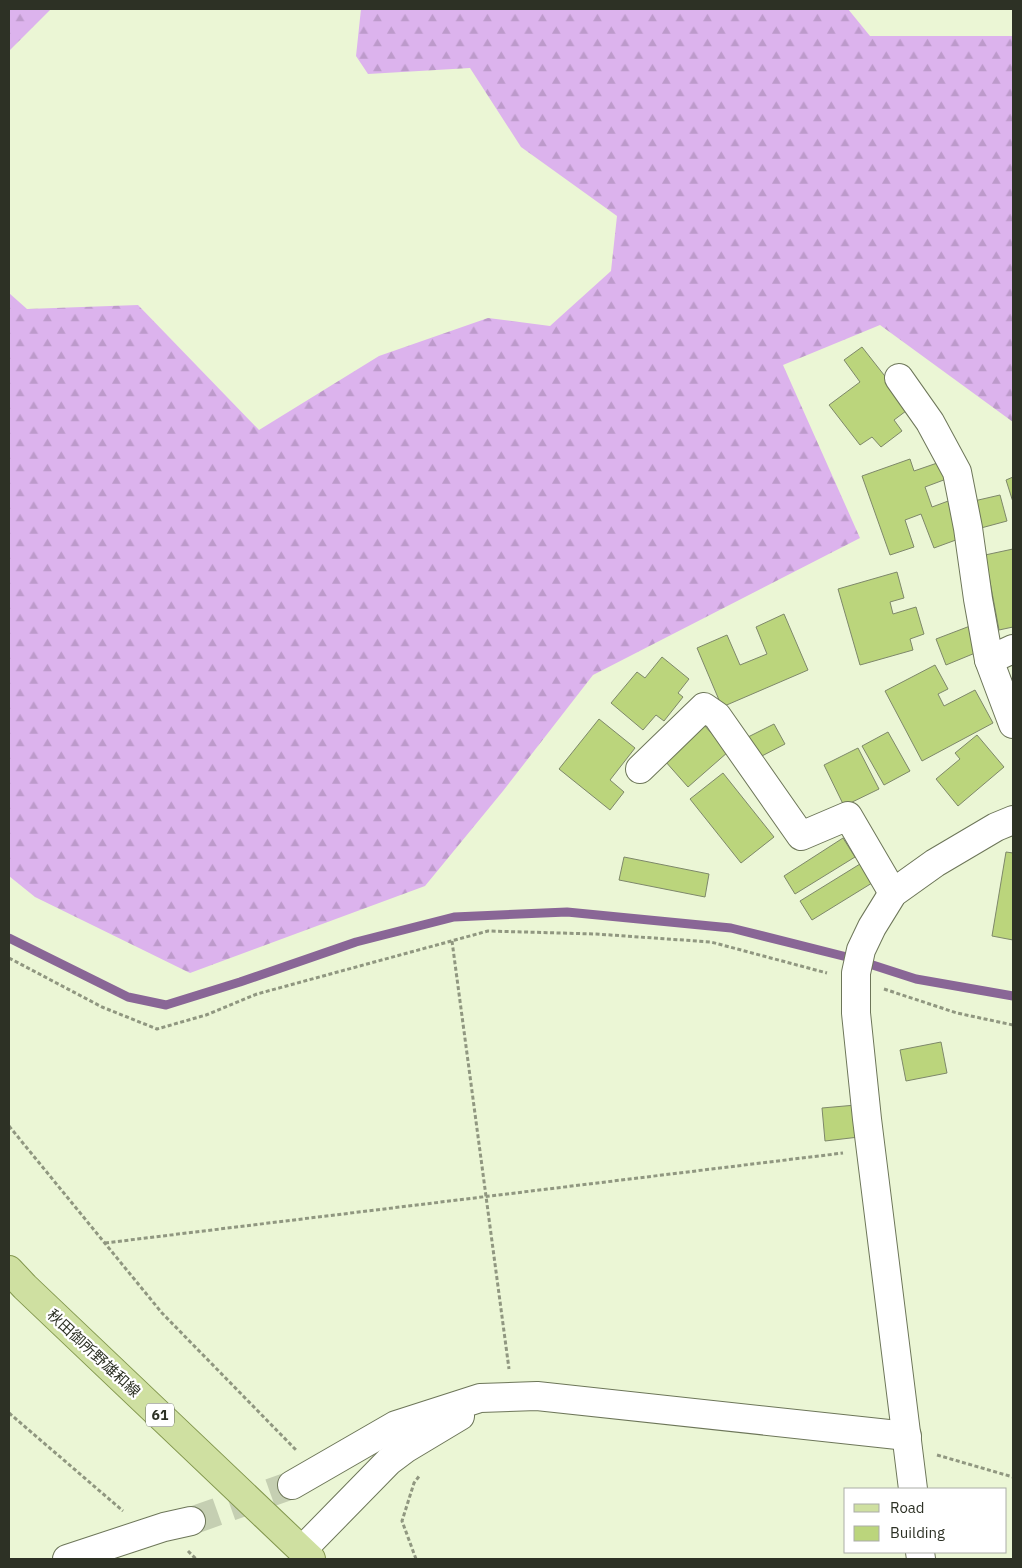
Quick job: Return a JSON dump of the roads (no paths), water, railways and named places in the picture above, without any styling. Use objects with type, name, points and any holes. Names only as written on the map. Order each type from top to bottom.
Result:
[{"type":"main road","name":"秋田御所野雄和線","points":[[9,1270],[25,1288],[307,1555]]},
{"type":"street","points":[[899,378],[930,422],[957,472],[968,528],[1001,654],[1013,724]]},
{"type":"street","points":[[640,769],[704,707],[717,716],[802,836],[848,816],[893,893]]},
{"type":"street","points":[[913,1488],[856,1013],[857,968],[872,927],[893,893],[935,863],[996,827],[1013,820]]},
{"type":"street","points":[[292,1485],[396,1425],[480,1398],[538,1396],[908,1444]]},
{"type":"street","points":[[307,1555],[389,1462],[405,1449],[461,1415],[480,1398]]},
{"type":"street","points":[[66,1559],[148,1532],[191,1521]]},
{"type":"waterway","points":[[9,938],[128,997],[166,1005],[356,942],[454,917],[567,912],[731,928],[851,958],[916,979],[1013,996]]},
{"type":"tunnel","points":[[191,1521],[292,1485]]}]
